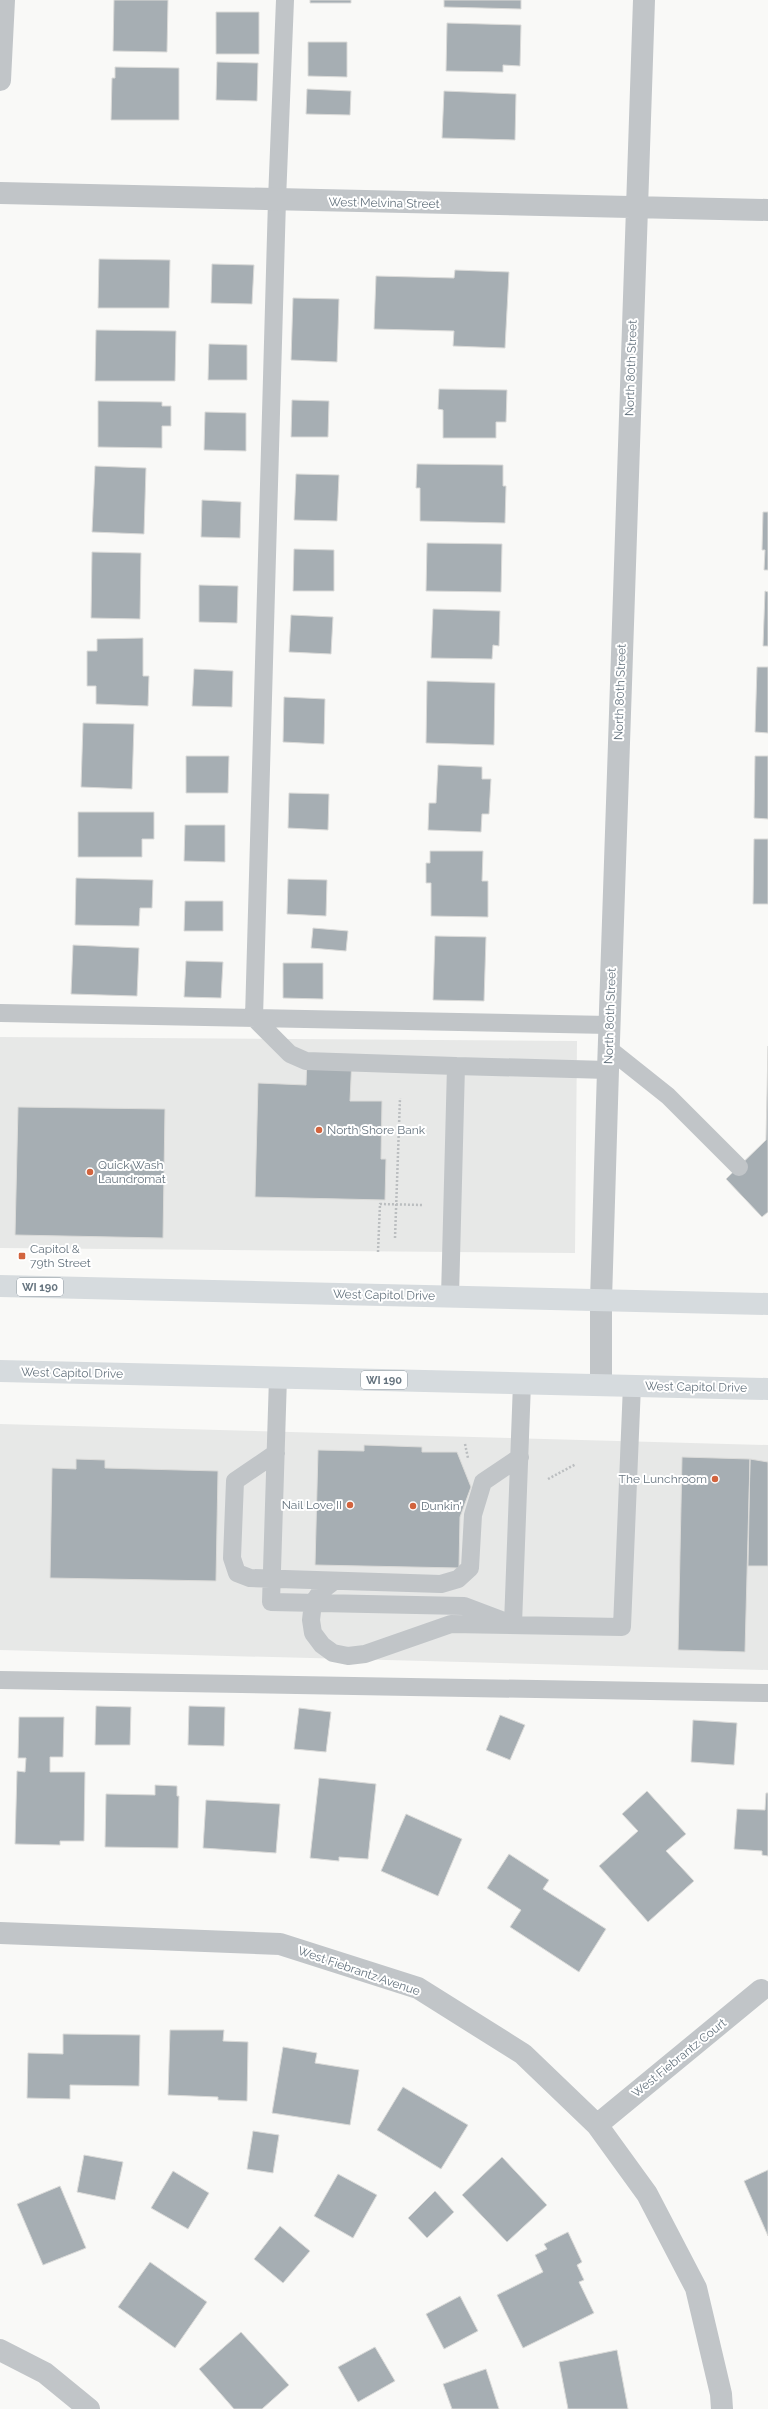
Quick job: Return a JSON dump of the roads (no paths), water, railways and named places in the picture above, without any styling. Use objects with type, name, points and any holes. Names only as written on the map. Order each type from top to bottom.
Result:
[{"type":"main road","name":"West Capitol Drive","points":[[0,1286],[768,1304]]},
{"type":"main road","name":"West Capitol Drive","points":[[0,1371],[768,1389]]},
{"type":"street","points":[[0,80],[4,0]]},
{"type":"street","name":"North 80th Street","points":[[600,1384],[609,1024],[644,0]]},
{"type":"street","name":"West Melvina Street","points":[[0,193],[636,209],[768,210]]},
{"type":"street","name":"West Fiebrantz Avenue","points":[[0,1933],[280,1944],[418,1988],[523,2054],[596,2125],[647,2194],[696,2288],[721,2394],[722,2409]]},
{"type":"street","name":"West Fiebrantz Court","points":[[596,2125],[761,1990]]},
{"type":"street","points":[[0,2350],[45,2373],[89,2409]]},
{"type":"lane","points":[[285,0],[277,200],[254,1018],[290,1054],[306,1061],[456,1066],[608,1059],[668,1096],[739,1167]]},
{"type":"lane","points":[[0,1013],[609,1024]]},
{"type":"lane","points":[[450,1297],[456,1066]]},
{"type":"lane","points":[[278,1377],[271,1602],[464,1606],[513,1624]]},
{"type":"lane","points":[[513,1624],[522,1383]]},
{"type":"lane","points":[[334,1580],[321,1591],[313,1603],[311,1620],[313,1633],[322,1646],[333,1653],[348,1656],[365,1654],[451,1624],[622,1627],[632,1385]]},
{"type":"lane","points":[[276,1453],[235,1481],[232,1558],[237,1573],[250,1578],[441,1584],[458,1579],[470,1568],[473,1515],[482,1482],[520,1457]]},
{"type":"lane","points":[[0,1680],[768,1693]]},
{"type":"place","name":"North Shore Bank","points":[[319,1130]]},
{"type":"place","name":"Quick Wash Laundromat","points":[[90,1172]]},
{"type":"place","name":"Capitol & 79th Street","points":[[22,1256]]},
{"type":"place","name":"The Lunchroom","points":[[715,1479]]},
{"type":"place","name":"Nail Love II","points":[[350,1505]]},
{"type":"place","name":"Dunkin'","points":[[413,1506]]}]
